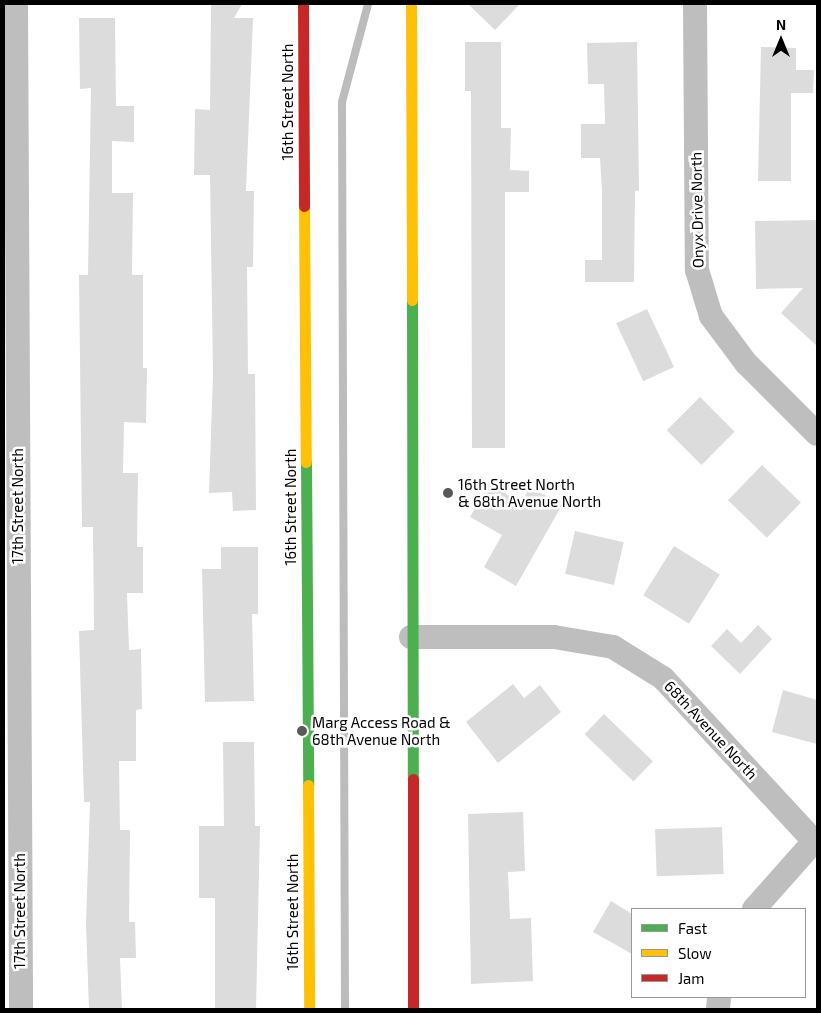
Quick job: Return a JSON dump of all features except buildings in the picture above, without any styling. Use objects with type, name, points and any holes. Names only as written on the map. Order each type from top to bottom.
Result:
[{"type":"street","name":"17th Street North","points":[[16,4],[21,1009]]},
{"type":"street","name":"16th Street North","points":[[302,4],[309,1009]]},
{"type":"street","points":[[411,4],[413,1009]]},
{"type":"street","name":"Onyx Drive North","points":[[695,4],[697,270],[711,316],[746,364],[817,434]]},
{"type":"street","name":"68th Avenue North","points":[[411,638],[554,638],[613,647],[662,678],[816,840]]},
{"type":"street","points":[[755,908],[816,840]]},
{"type":"waterway","points":[[345,1009],[342,102],[368,4]]},
{"type":"traffic: fast","points":[[412,300],[413,779]]},
{"type":"traffic: fast","points":[[306,462],[308,785]]},
{"type":"traffic: slow","points":[[411,4],[412,300]]},
{"type":"traffic: slow","points":[[304,206],[306,462]]},
{"type":"traffic: slow","points":[[308,785],[309,1009]]},
{"type":"traffic: jam","points":[[303,4],[304,206]]},
{"type":"traffic: jam","points":[[413,779],[413,1009]]},
{"type":"place","name":"16th Street North & 68th Avenue North","points":[[448,493]]},
{"type":"place","name":"Marg Access Road & 68th Avenue North","points":[[302,731]]}]
